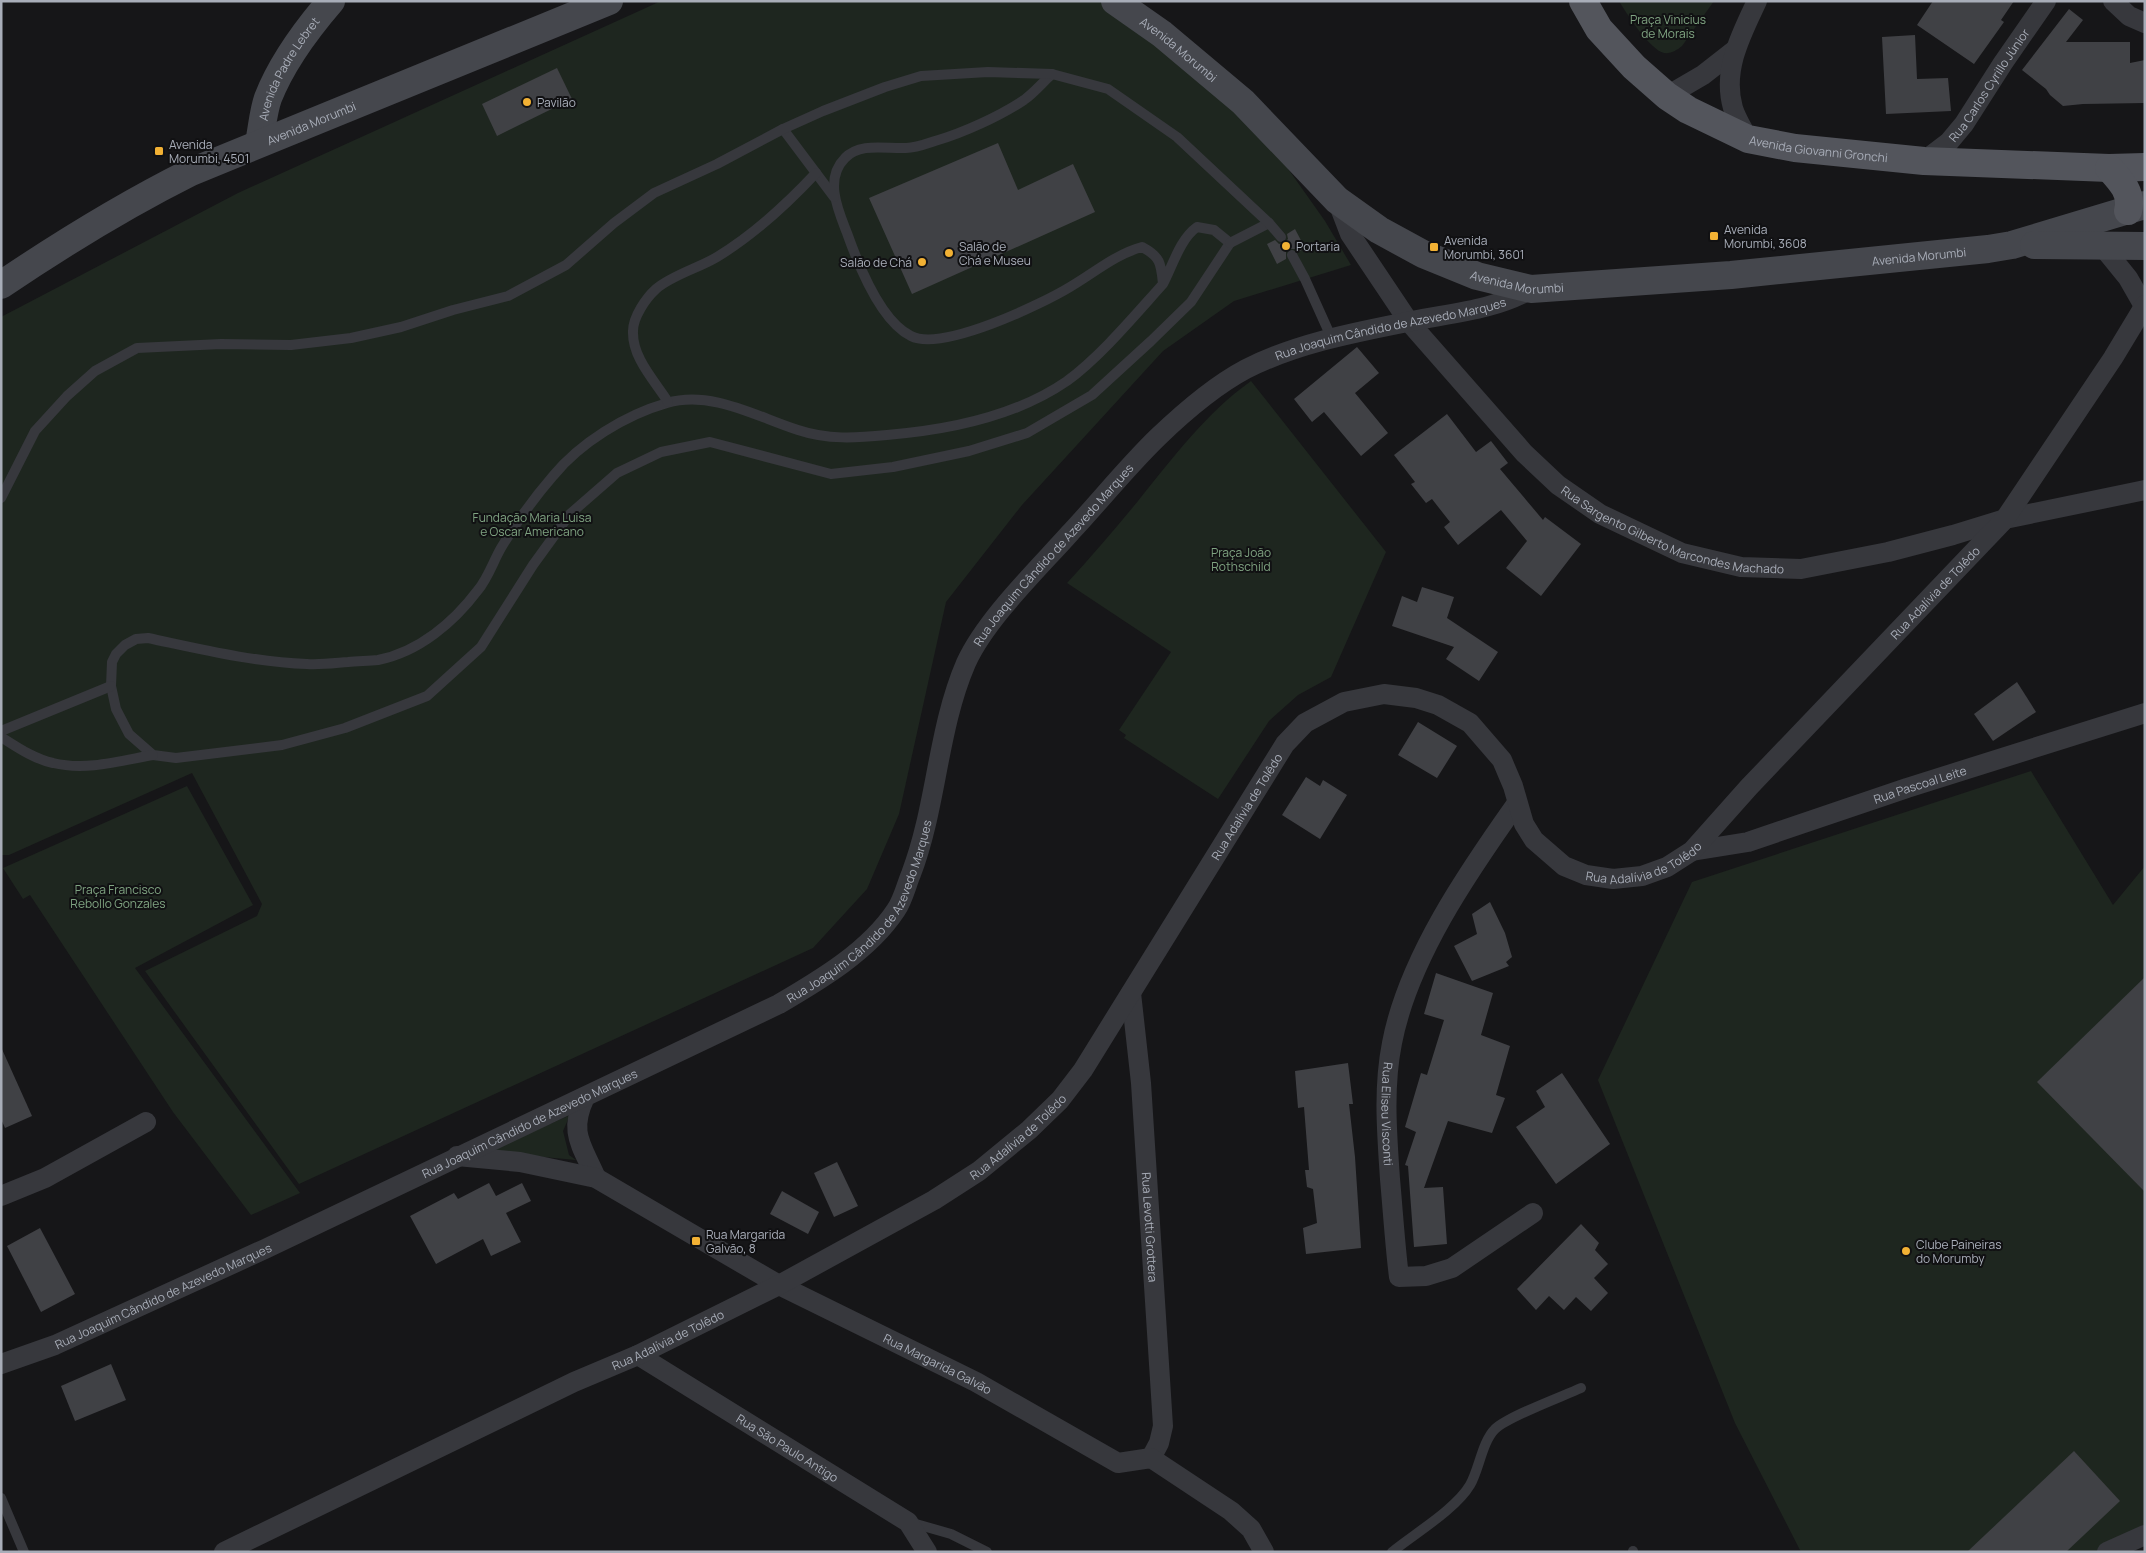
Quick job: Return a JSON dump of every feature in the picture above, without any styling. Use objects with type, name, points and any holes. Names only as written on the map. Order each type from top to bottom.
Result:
[{"type":"main road","name":"Avenida Padre Lebret","points":[[258,143],[268,99],[287,60],[311,24],[331,1]]},
{"type":"main road","name":"Avenida Morumbi","points":[[1116,1],[1162,34],[1243,102],[1337,200],[1379,230],[1423,254],[1477,276],[1531,289],[1740,274],[1988,249],[2012,245],[2136,208]]},
{"type":"main road","name":"Avenida Giovanni Gronchi","points":[[1583,1],[1600,29],[1634,67],[1667,96],[1688,110],[1748,139],[1795,148],[1924,161],[2109,168],[2145,167]]},
{"type":"main road","name":"Avenida Morumbi","points":[[1,284],[136,200],[191,172],[258,143],[608,2]]},
{"type":"main road","points":[[268,99],[286,116],[311,122]]},
{"type":"main road","points":[[2109,168],[2122,183],[2128,194],[2130,204],[2136,208]]},
{"type":"main road","name":"Avenida Giovanni Gronchi","points":[[2109,168],[2145,182]]},
{"type":"main road","name":"Avenida Morumbi","points":[[2012,245],[2145,246]]},
{"type":"street","points":[[1748,139],[1733,110],[1730,92],[1731,71],[1735,50],[1757,1]]},
{"type":"street","name":"Rua Carlos Cyrillo Júnior","points":[[1924,161],[1948,142],[1964,124],[2046,1]]},
{"type":"street","points":[[2113,1],[2129,16],[2145,22]]},
{"type":"street","points":[[1667,96],[1702,75],[1735,50]]},
{"type":"street","name":"Rua Sargento Gilberto Marcondes Machado","points":[[1337,200],[1350,234],[1409,322],[1524,453],[1558,485],[1600,514],[1682,553],[1741,567],[1801,569],[1888,552],[2005,519],[2145,490]]},
{"type":"street","name":"Rua Adalívia de Tolêdo","points":[[231,1550],[565,1386],[638,1356],[779,1285],[934,1200],[979,1171],[1029,1130],[1060,1100],[1083,1070],[1286,744],[1305,724],[1344,702],[1384,694],[1416,698],[1438,705],[1470,723],[1502,760],[1513,786],[1524,824],[1534,840],[1564,866],[1586,875],[1614,879],[1642,876],[1667,867],[1692,851],[1749,787],[2005,519],[2113,358],[2144,306],[2128,278],[2102,246]]},
{"type":"street","name":"Rua Joaquim Cândido de Azevedo Marques","points":[[1,1364],[55,1345],[287,1238],[779,1004],[826,977],[872,938],[897,909],[918,854],[953,699],[967,662],[985,632],[1021,587],[1157,438],[1205,395],[1244,370],[1268,359],[1332,339],[1493,305],[1517,297],[1531,289]]},
{"type":"street","name":"Rua Pascoal Leite","points":[[1692,851],[1748,842],[1917,785],[2145,713]]},
{"type":"street","name":"Rua Eliseu Visconti","points":[[1517,803],[1471,868],[1426,948],[1400,1009],[1392,1044],[1386,1093],[1393,1233],[1399,1277],[1426,1276],[1452,1268],[1533,1213]]},
{"type":"street","name":"Rua Levotti Grottera","points":[[1131,993],[1141,1083],[1163,1426],[1159,1443],[1151,1458]]},
{"type":"street","points":[[585,1097],[577,1114],[577,1130],[580,1146],[596,1178]]},
{"type":"street","points":[[1,1196],[45,1178],[146,1122]]},
{"type":"street","name":"Rua Margarida Galvão","points":[[457,1156],[520,1162],[596,1178],[779,1285],[976,1382],[1118,1463],[1151,1458]]},
{"type":"street","name":"Rua São Paulo Antigo","points":[[638,1356],[908,1522],[927,1552]]},
{"type":"street","points":[[1151,1458],[1231,1511],[1251,1529],[1264,1552]]},
{"type":"street","points":[[2107,1552],[2145,1535]]},
{"type":"lane","points":[[1,498],[35,430],[95,370],[137,348],[221,344],[291,345],[351,338],[401,327],[454,310],[508,296],[566,264],[614,223],[654,193],[717,164],[782,129],[885,87],[921,76],[972,72],[1052,74],[1108,89],[1177,137],[1281,236]]},
{"type":"lane","points":[[834,197],[836,173],[844,159],[851,153],[864,148],[909,148],[963,132],[1026,99],[1052,74]]},
{"type":"lane","points":[[782,129],[834,197],[858,267],[892,323],[912,337],[924,340],[942,338],[995,323],[1050,299],[1127,251],[1142,247],[1155,253],[1161,265],[1163,284]]},
{"type":"lane","points":[[668,402],[638,356],[633,331],[642,303],[657,288],[717,257],[766,222],[789,202],[816,173]]},
{"type":"lane","points":[[1,737],[27,753],[53,763],[86,766],[152,756],[176,758],[282,745],[345,728],[427,696],[481,647],[533,565],[570,514],[617,473],[661,452],[710,442],[832,474],[893,467],[960,453],[1027,433],[1092,395],[1191,302],[1230,243],[1269,223]]},
{"type":"lane","points":[[152,756],[129,734],[116,709],[111,686],[112,662],[125,646],[136,639],[148,638],[228,654],[308,664],[377,660],[404,652],[440,631],[480,589],[501,547],[555,473],[590,440],[624,420],[668,402],[704,400],[742,409],[801,431],[843,439],[915,433],[984,419],[1035,400],[1068,379],[1101,350],[1163,284],[1180,250],[1197,226],[1214,230],[1230,243]]},
{"type":"lane","points":[[1292,256],[1305,279],[1332,339]]},
{"type":"lane","points":[[1,731],[111,686]]},
{"type":"lane","points":[[1392,1552],[1461,1498],[1471,1483],[1480,1458],[1494,1430],[1506,1422],[1581,1388]]},
{"type":"lane","points":[[1,1498],[24,1552]]},
{"type":"lane","points":[[908,1522],[951,1534],[987,1552]]},
{"type":"green space","name":"Fundação Maria Luisa e Oscar Americano","points":[[661,1],[1098,1],[1133,17],[1215,88],[1279,156],[1325,221],[1351,265],[1234,301],[1163,351],[1022,505],[946,602],[899,814],[867,889],[813,948],[299,1184],[145,971],[257,916],[262,904],[192,773],[9,855],[1,855],[1,317],[238,193]]},
{"type":"green space","name":"Praça Vinicius de Morais","points":[[1619,1],[1714,1],[1682,46],[1674,51],[1664,53],[1645,38]]},
{"type":"green space","name":"Praça João Rothschild","points":[[1251,381],[1386,552],[1331,677],[1298,695],[1269,721],[1218,799],[1124,738],[1126,735],[1119,730],[1171,652],[1067,583],[1112,532],[1190,437],[1219,407]]},
{"type":"green space","name":"Clube Paineiras do Morumby","points":[[2031,771],[2113,905],[2145,866],[2145,1535],[2107,1552],[1801,1552],[1735,1423],[1598,1080],[1692,882]]},
{"type":"green space","name":"Praça Francisco Rebollo Gonzales","points":[[187,786],[253,905],[135,968],[300,1193],[251,1215],[173,1112],[30,895],[23,899],[3,868]]},
{"type":"green space","points":[[570,1115],[563,1131],[569,1155],[576,1160],[488,1152]]},
{"type":"building","points":[[1933,1],[2014,1],[2001,20],[2004,22],[1974,64],[1917,25]]},
{"type":"building","points":[[2069,9],[2083,20],[2066,42],[2130,42],[2130,63],[2145,60],[2145,103],[2063,106],[2046,89],[2022,70]]},
{"type":"building","points":[[1915,35],[1917,79],[1948,78],[1951,111],[1886,114],[1882,37]]},
{"type":"building","name":"Pavilão","points":[[557,68],[572,99],[497,136],[482,104]]},
{"type":"building","name":"Salão de Chá e Museu","points":[[998,143],[1018,190],[1073,164],[1095,212],[912,294],[869,198]]},
{"type":"building","name":"Portaria","points":[[1295,229],[1305,248],[1298,252],[1295,249],[1289,249],[1286,252],[1286,259],[1277,264],[1267,244],[1275,240],[1279,244],[1285,242],[1288,239],[1287,234]]},
{"type":"building","points":[[1357,347],[1379,373],[1355,393],[1388,433],[1361,456],[1324,412],[1312,422],[1294,399]]},
{"type":"building","points":[[1447,414],[1476,452],[1491,441],[1508,463],[1500,469],[1543,520],[1545,517],[1581,544],[1541,596],[1506,568],[1527,541],[1501,510],[1458,545],[1444,527],[1450,522],[1432,499],[1426,503],[1411,484],[1415,482],[1394,455]]},
{"type":"building","points":[[1422,587],[1454,597],[1447,618],[1498,652],[1479,681],[1446,659],[1454,647],[1392,626],[1402,596],[1417,602]]},
{"type":"building","points":[[2017,682],[2036,712],[1993,741],[1974,714]]},
{"type":"building","points":[[1418,722],[1457,746],[1437,778],[1398,755]]},
{"type":"building","points":[[1306,777],[1320,786],[1323,780],[1347,795],[1320,839],[1282,815]]},
{"type":"building","points":[[1490,902],[1505,933],[1512,957],[1506,962],[1509,966],[1472,981],[1454,946],[1477,934],[1472,914]]},
{"type":"building","points":[[1436,973],[1493,993],[1481,1035],[1510,1046],[1496,1095],[1505,1098],[1492,1133],[1448,1121],[1424,1188],[1443,1187],[1447,1244],[1414,1247],[1408,1166],[1405,1165],[1416,1132],[1405,1127],[1421,1073],[1427,1075],[1444,1020],[1424,1014]]},
{"type":"building","points":[[2145,977],[2145,1192],[2037,1082]]},
{"type":"building","points":[[1,1047],[32,1116],[5,1128],[1,1119]]},
{"type":"building","points":[[1348,1063],[1353,1104],[1349,1104],[1355,1157],[1361,1248],[1306,1254],[1303,1228],[1317,1223],[1313,1189],[1307,1187],[1305,1170],[1309,1170],[1304,1107],[1298,1108],[1295,1071]]},
{"type":"building","points":[[1562,1073],[1610,1144],[1556,1184],[1516,1127],[1545,1107],[1536,1091]]},
{"type":"building","points":[[837,1162],[858,1206],[834,1217],[814,1173]]},
{"type":"building","points":[[489,1183],[496,1196],[522,1183],[531,1201],[506,1213],[521,1242],[491,1256],[483,1239],[436,1264],[410,1216],[454,1193],[458,1199]]},
{"type":"building","points":[[782,1191],[819,1212],[808,1234],[770,1214]]},
{"type":"building","points":[[1581,1224],[1599,1243],[1595,1250],[1608,1264],[1594,1278],[1608,1293],[1591,1311],[1576,1297],[1564,1310],[1549,1296],[1536,1310],[1517,1289]]},
{"type":"building","points":[[40,1228],[75,1294],[41,1312],[7,1246]]},
{"type":"building","points":[[111,1364],[126,1400],[75,1421],[61,1386]]},
{"type":"building","points":[[2074,1451],[2120,1501],[2066,1552],[1967,1552]]},
{"type":"place","name":"Pavilão","points":[[527,102]]},
{"type":"place","name":"Avenida Morumbi, 4501","points":[[159,151]]},
{"type":"place","name":"Avenida Morumbi, 3608","points":[[1714,236]]},
{"type":"place","name":"Portaria","points":[[1286,246]]},
{"type":"place","name":"Avenida Morumbi, 3601","points":[[1434,247]]},
{"type":"place","name":"Salão de Chá e Museu","points":[[949,253]]},
{"type":"place","name":"Salão de Chá","points":[[922,262]]},
{"type":"place","name":"Rua Margarida Galvão, 8","points":[[696,1241]]},
{"type":"place","name":"Clube Paineiras do Morumby","points":[[1906,1251]]}]
